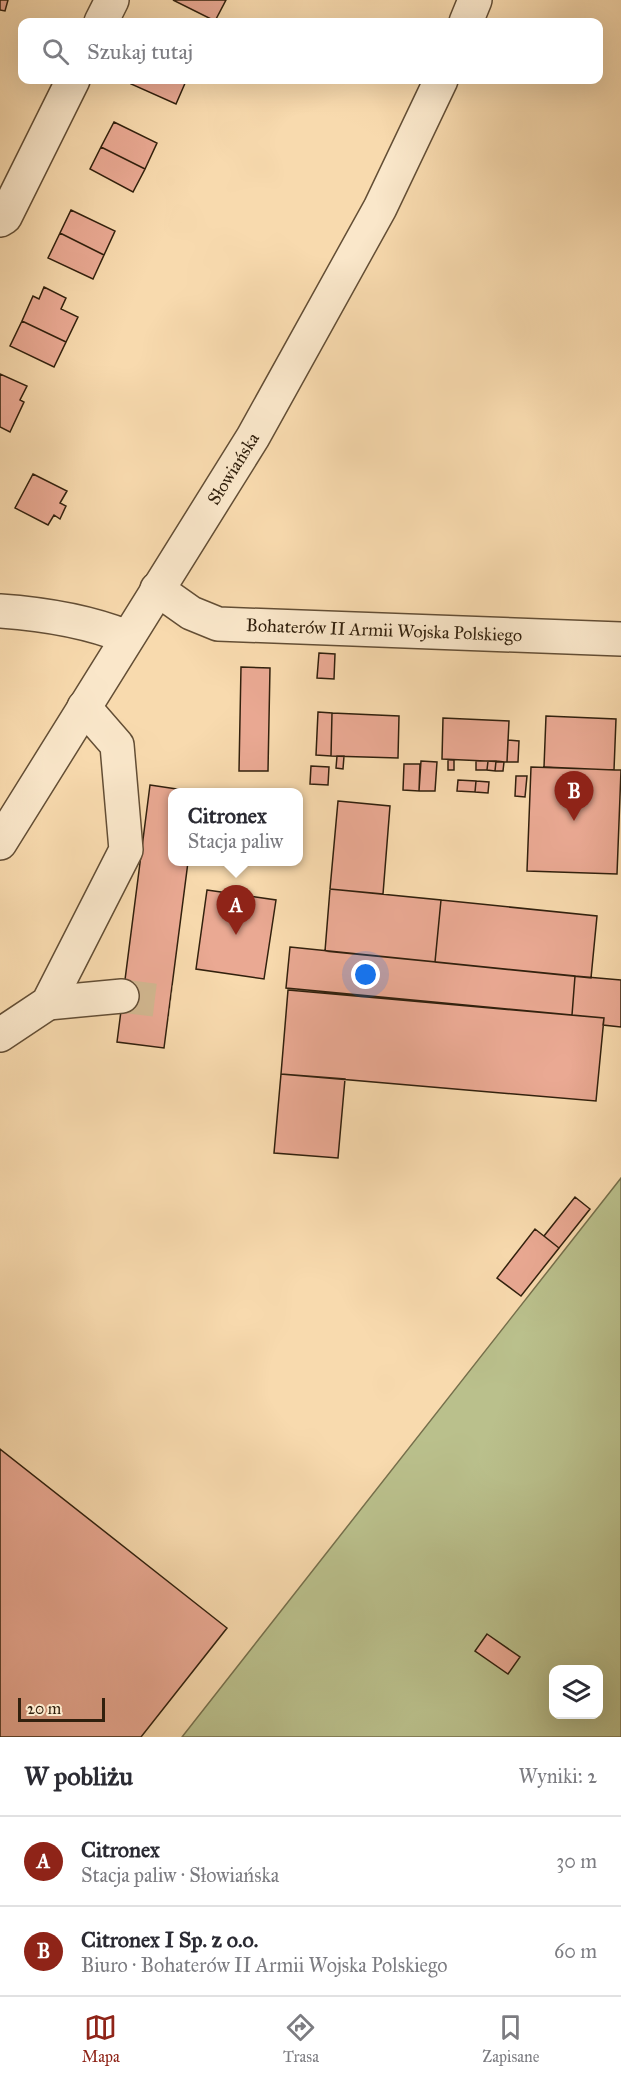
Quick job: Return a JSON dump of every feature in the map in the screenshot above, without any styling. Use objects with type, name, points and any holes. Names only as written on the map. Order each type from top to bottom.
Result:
[{"type":"street","points":[[103,18],[112,0]]},
{"type":"street","points":[[468,18],[475,0]]},
{"type":"street","points":[[0,220],[5,218],[71,84]]},
{"type":"street","name":"Słowiańska","points":[[0,843],[253,437],[380,208],[439,84]]},
{"type":"street","name":"Bohaterów II Armii Wojska Polskiego","points":[[157,589],[191,613],[218,624],[621,639]]},
{"type":"street","points":[[0,611],[34,613],[72,620],[127,637]]},
{"type":"street","points":[[48,1004],[126,850],[117,745],[84,707]]},
{"type":"street","points":[[0,1035],[48,1004],[122,996]]},
{"type":"green space","points":[[621,1178],[621,1737],[182,1737]]},
{"type":"building","points":[[0,0],[8,0],[5,11],[0,10]]},
{"type":"building","points":[[173,0],[226,0],[217,18],[209,18]]},
{"type":"building","points":[[131,84],[185,84],[176,104]]},
{"type":"building","points":[[114,122],[157,143],[145,169],[101,147]]},
{"type":"building","points":[[101,147],[145,169],[133,192],[90,169]]},
{"type":"building","points":[[71,210],[115,231],[104,255],[60,233]]},
{"type":"building","points":[[60,233],[104,255],[93,279],[48,258]]},
{"type":"building","points":[[44,287],[66,298],[61,309],[78,317],[66,342],[22,321],[33,296],[39,299]]},
{"type":"building","points":[[22,321],[66,342],[54,367],[10,346]]},
{"type":"building","points":[[0,374],[27,386],[20,400],[24,402],[10,432],[0,427]]},
{"type":"building","points":[[33,474],[67,491],[60,503],[66,506],[60,519],[54,515],[48,525],[15,508]]},
{"type":"building","points":[[319,653],[335,654],[334,679],[317,678]]},
{"type":"building","points":[[241,667],[270,668],[268,771],[239,771]]},
{"type":"building","points":[[318,712],[332,713],[331,756],[316,755]]},
{"type":"building","points":[[332,713],[399,716],[398,758],[331,756]]},
{"type":"building","points":[[546,716],[616,719],[614,770],[544,767]]},
{"type":"building","points":[[443,718],[509,721],[507,762],[442,759]]},
{"type":"building","points":[[508,740],[519,741],[518,762],[507,762]]},
{"type":"building","points":[[337,756],[344,756],[343,769],[336,768]]},
{"type":"building","points":[[448,760],[454,760],[454,770],[448,770]]},
{"type":"building","points":[[421,761],[437,762],[435,791],[419,791]]},
{"type":"building","points":[[476,761],[488,761],[487,770],[476,770]]},
{"type":"building","points":[[488,761],[496,761],[495,771],[487,770]]},
{"type":"building","points":[[496,761],[504,762],[503,771],[495,771]]},
{"type":"building","points":[[404,764],[420,764],[419,791],[403,790]]},
{"type":"building","points":[[311,766],[329,767],[328,785],[310,784]]},
{"type":"building","points":[[531,767],[621,770],[617,874],[527,871]]},
{"type":"building","points":[[516,776],[527,776],[525,797],[515,796]]},
{"type":"building","points":[[458,780],[476,781],[475,792],[457,791]]},
{"type":"building","points":[[476,781],[489,782],[488,793],[475,792]]},
{"type":"building","points":[[150,785],[170,788],[168,788],[168,866],[187,866],[164,1048],[117,1042]]},
{"type":"building","points":[[338,801],[390,806],[383,894],[330,889]]},
{"type":"building","points":[[330,889],[441,900],[435,962],[325,951]]},
{"type":"building","points":[[207,890],[276,900],[264,979],[196,969]]},
{"type":"building","points":[[441,900],[597,916],[591,978],[435,962]]},
{"type":"building","points":[[290,947],[575,976],[572,1015],[286,988]]},
{"type":"building","points":[[575,976],[621,980],[621,1027],[603,1025],[604,1018],[572,1015]]},
{"type":"building","points":[[288,990],[604,1018],[596,1101],[281,1074]]},
{"type":"building","points":[[281,1074],[345,1079],[338,1158],[274,1153]]},
{"type":"building","points":[[575,1197],[590,1209],[559,1248],[544,1236]]},
{"type":"building","points":[[535,1229],[559,1248],[521,1296],[497,1278]]},
{"type":"building","points":[[0,1449],[227,1628],[141,1737],[0,1737]]},
{"type":"building","points":[[487,1634],[520,1657],[508,1674],[475,1651]]},
{"type":"tunnel","points":[[122,996],[171,1002]]},
{"type":"place","name":"Citronex I Sp. z o.o.","points":[[574,821]]},
{"type":"place","name":"Citronex","points":[[236,935]]}]
